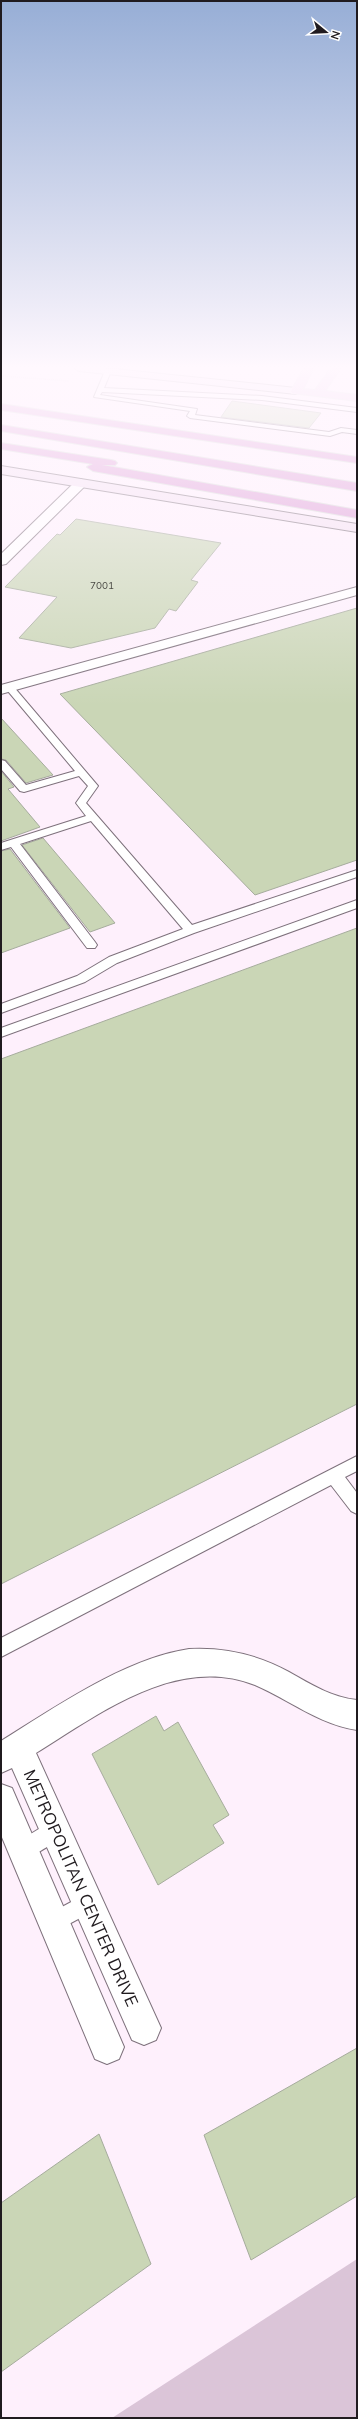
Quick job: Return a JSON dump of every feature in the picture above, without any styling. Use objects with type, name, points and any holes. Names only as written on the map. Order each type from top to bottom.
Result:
[{"type":"highway","points":[[166,481],[357,514]]},
{"type":"highway","points":[[227,481],[328,496]]},
{"type":"highway","points":[[318,481],[357,487]]},
{"type":"main road","points":[[68,481],[357,528]]},
{"type":"street","points":[[1,561],[81,483]]},
{"type":"street","points":[[5,689],[357,591]]},
{"type":"street","name":"METROPOLITAN CENTER DRIVE","points":[[144,2028],[55,1829],[10,1753],[144,1676],[168,1667],[194,1663],[234,1665],[253,1670],[317,1704],[335,1711],[357,1715]]},
{"type":"street","points":[[1,1799],[107,2047]]},
{"type":"lane","points":[[5,689],[93,786],[81,803],[190,930]]},
{"type":"lane","points":[[1,763],[24,789],[81,772]]},
{"type":"lane","points":[[1,847],[93,817]]},
{"type":"lane","points":[[13,843],[91,945]]},
{"type":"lane","points":[[1,1009],[81,979],[113,960],[190,930],[357,873]]},
{"type":"lane","points":[[1,1034],[357,904]]},
{"type":"lane","points":[[1,1648],[357,1463]]},
{"type":"lane","points":[[334,1475],[357,1506]]},
{"type":"lane","points":[[23,1850],[55,1829]]},
{"type":"lane","points":[[54,1922],[88,1903]]},
{"type":"shaded area","points":[[357,2259],[357,2418],[112,2418]]},
{"type":"building","points":[[76,519],[221,543],[191,580],[198,582],[176,611],[169,609],[155,628],[71,648],[19,638],[57,597],[5,587],[57,534],[60,535]]},
{"type":"building","points":[[357,608],[357,860],[255,895],[60,694]]},
{"type":"building","points":[[1,718],[53,775],[26,783],[6,760],[1,759]]},
{"type":"building","points":[[1,771],[14,787],[8,789],[40,827],[1,841]]},
{"type":"building","points":[[43,838],[115,923],[90,932],[22,845]]},
{"type":"building","points":[[10,849],[70,928],[1,953],[1,851]]},
{"type":"building","points":[[357,928],[357,1404],[1,1584],[1,1059]]},
{"type":"building","points":[[156,1716],[164,1731],[178,1722],[229,1815],[213,1825],[224,1843],[158,1885],[92,1754]]},
{"type":"building","points":[[357,2048],[357,2196],[251,2260],[204,2135]]},
{"type":"building","points":[[99,2134],[151,2264],[1,2372],[1,2203]]}]
